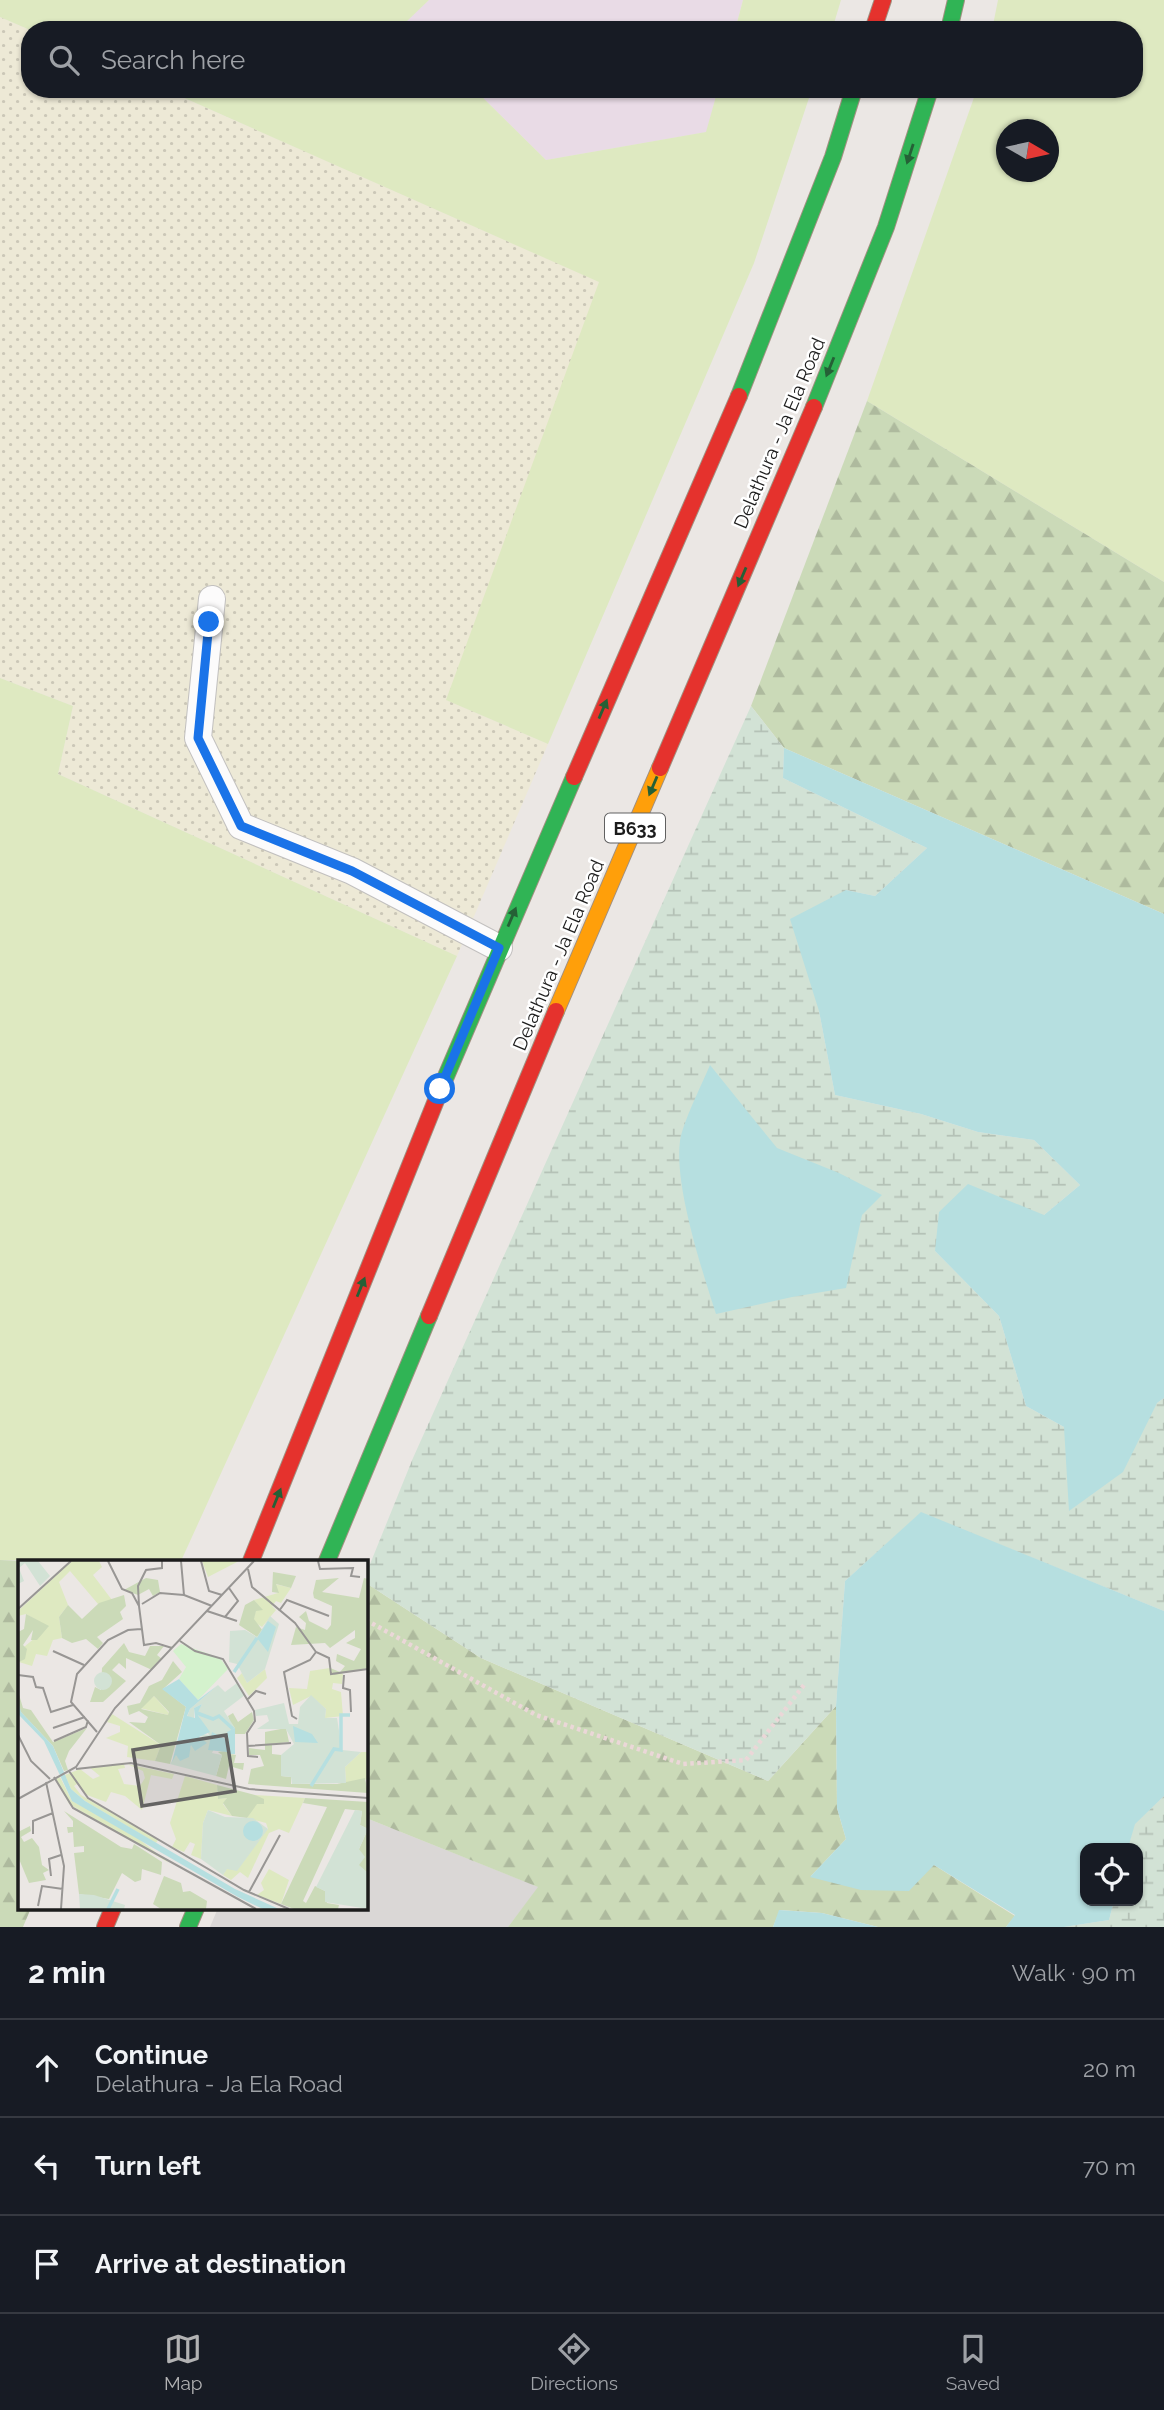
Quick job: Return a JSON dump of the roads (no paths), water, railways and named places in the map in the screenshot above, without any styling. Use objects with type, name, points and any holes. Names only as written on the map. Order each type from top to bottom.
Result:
[{"type":"main road","points":[[876,21],[883,0]]},
{"type":"main road","points":[[951,21],[956,0]]},
{"type":"main road","points":[[251,1560],[460,1040],[751,367],[833,157],[851,98]]},
{"type":"main road","name":"Delathura - Ja Ela Road","points":[[327,1560],[537,1057],[800,441],[886,227],[927,98]]},
{"type":"main road","points":[[105,1927],[112,1910]]},
{"type":"main road","points":[[188,1927],[195,1910]]},
{"type":"lane","points":[[212,599],[198,738],[241,826],[352,871],[499,948]]},
{"type":"water","points":[[784,748],[1164,914],[1164,1398],[1157,1403],[1123,1472],[1069,1511],[1064,1427],[1026,1406],[999,1316],[935,1251],[939,1212],[968,1184],[1044,1215],[1080,1185],[1034,1140],[978,1132],[921,1114],[835,1095],[819,1011],[790,919],[846,890],[875,896],[927,848],[783,778]]},
{"type":"water","points":[[710,1065],[777,1148],[839,1173],[882,1195],[862,1215],[846,1288],[716,1314],[690,1228],[679,1159],[685,1124]]},
{"type":"water","points":[[921,1512],[1164,1611],[1164,1796],[1135,1824],[1129,1843],[1080,1843],[1080,1906],[1113,1906],[1109,1920],[1064,1927],[1006,1927],[1015,1915],[934,1865],[909,1891],[861,1890],[810,1877],[846,1839],[837,1808],[836,1706],[845,1581]]},
{"type":"water","points":[[779,1910],[822,1913],[878,1927],[773,1927]]}]
